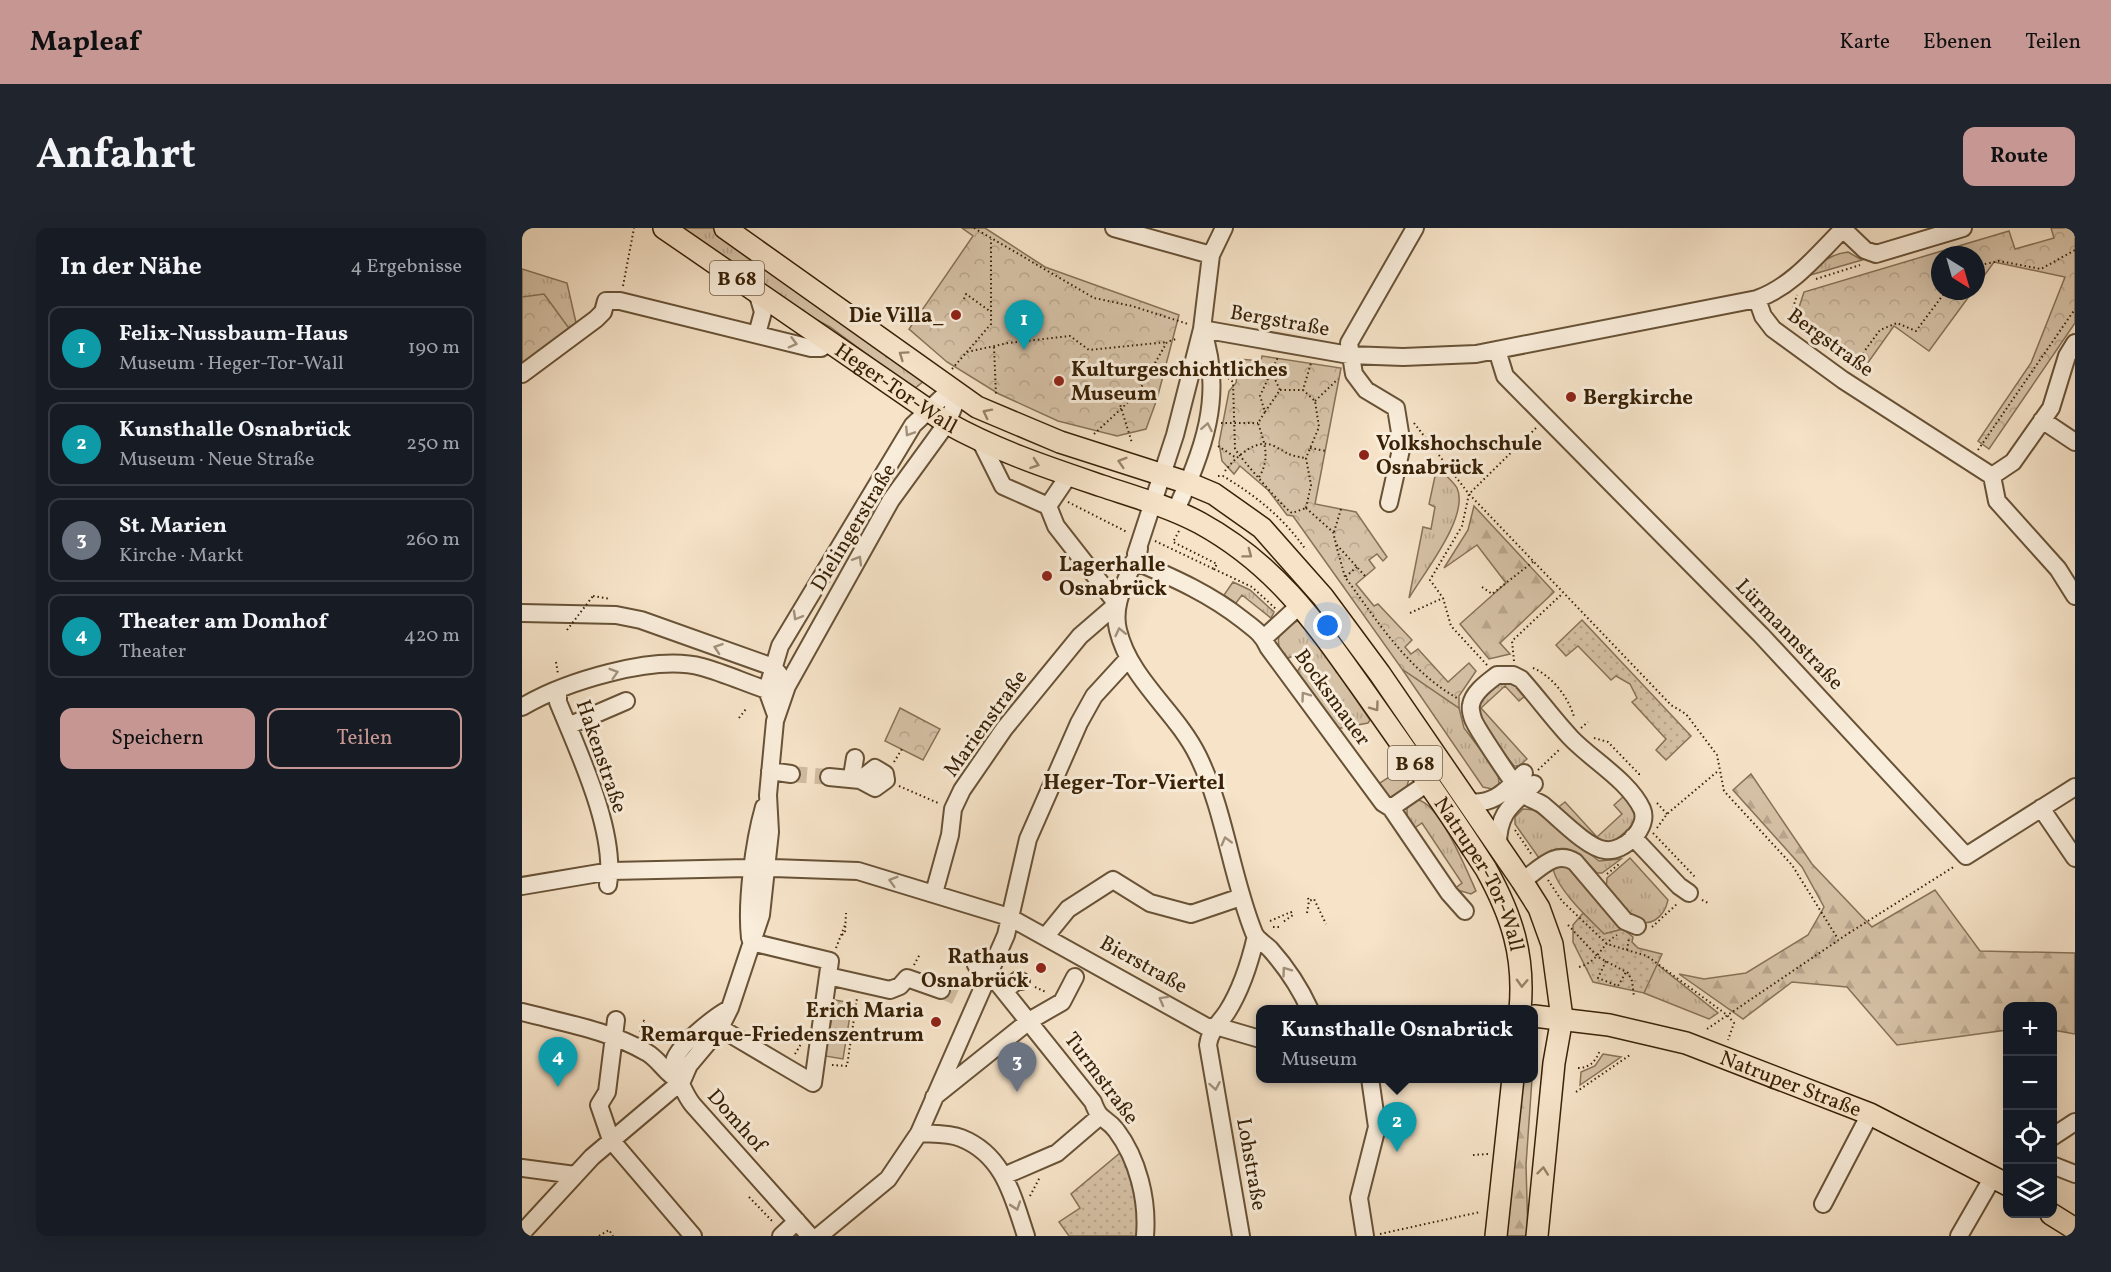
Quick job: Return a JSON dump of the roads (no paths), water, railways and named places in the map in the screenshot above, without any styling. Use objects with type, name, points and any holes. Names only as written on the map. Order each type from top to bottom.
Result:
[{"type":"main road","name":"Heger-Tor-Wall","points":[[664,228],[947,423],[981,442],[1153,503]]},
{"type":"main road","name":"Heger-Tor-Wall","points":[[725,228],[953,385],[993,416],[1163,475]]},
{"type":"main road","name":"Natruper-Tor-Wall","points":[[1163,475],[1214,494],[1240,512],[1281,547],[1323,597],[1366,655],[1539,908],[1552,944],[1562,1018]]},
{"type":"main road","name":"Natruper-Tor-Wall","points":[[1153,503],[1177,521],[1199,523],[1237,546],[1265,567],[1300,605],[1429,782],[1486,869],[1509,915],[1522,966],[1521,1005]]},
{"type":"main road","name":"Natruper Straße","points":[[1538,1016],[1609,1024],[1686,1043],[1870,1114],[2003,1182]]},
{"type":"main road","name":"B 68","points":[[1537,1236],[1554,1063],[1562,1018]]},
{"type":"main road","points":[[1497,1236],[1512,1083]]},
{"type":"main road","points":[[2057,1218],[2075,1229]]},
{"type":"street","points":[[1114,228],[1211,255]]},
{"type":"street","points":[[1224,228],[1211,255],[1202,329],[1163,475],[1153,503],[1141,551],[1134,561],[1117,604],[1118,628],[1127,660],[1197,754],[1212,791],[1241,897],[1256,936],[1289,974],[1308,1005]]},
{"type":"street","name":"Bergstraße","points":[[1350,361],[1349,343],[1415,228]]},
{"type":"street","points":[[1757,299],[1798,281],[1843,229],[1865,250],[1876,254],[1963,228]]},
{"type":"street","points":[[757,292],[763,312],[757,334]]},
{"type":"street","name":"Bergstraße","points":[[1202,329],[1315,349],[1350,361],[1497,350],[1757,299],[1763,316],[1773,329],[1843,380],[1969,464],[1992,476]]},
{"type":"street","points":[[522,374],[596,319],[613,301],[811,348],[821,348],[828,343]]},
{"type":"street","points":[[1177,521],[1188,483],[1204,442],[1213,387],[1211,355],[1202,329]]},
{"type":"street","points":[[2075,343],[2067,356],[2051,408],[2013,462],[1992,476],[1997,501],[2058,569],[2075,596]]},
{"type":"street","name":"Lürmannstraße","points":[[1497,350],[1505,376],[1761,635],[1966,856],[2041,808]]},
{"type":"street","points":[[1350,361],[1366,390],[1396,408],[1402,445],[1389,503]]},
{"type":"street","name":"Dielingerstraße","points":[[776,715],[767,690],[780,646],[833,554],[913,425],[953,385]]},
{"type":"street","name":"Dielingerstraße","points":[[522,1233],[575,1175],[611,1140],[682,1081],[689,1065],[720,1028],[730,1008],[761,915],[761,868],[770,832],[768,795],[776,715],[787,685],[891,500],[947,423],[953,385]]},
{"type":"street","points":[[2042,420],[2075,442]]},
{"type":"street","points":[[981,442],[1003,486],[1048,506],[1056,526],[1117,604]]},
{"type":"street","points":[[1048,506],[1069,475]]},
{"type":"street","name":"Bocksmauer","points":[[1141,551],[1220,601],[1265,637],[1269,646],[1383,803],[1391,808],[1449,893],[1465,911]]},
{"type":"street","name":"Marienstraße","points":[[934,893],[950,835],[953,809],[962,790],[1004,729],[1080,636],[1117,604]]},
{"type":"street","points":[[1265,637],[1300,605]]},
{"type":"street","points":[[522,614],[616,615],[641,620],[773,667],[787,685],[767,690],[701,666],[669,662],[635,666],[524,702]]},
{"type":"street","points":[[819,1236],[888,1179],[919,1133],[966,1002],[982,968],[1006,935],[1028,839],[1079,723],[1094,696],[1127,660]]},
{"type":"street","points":[[1497,675],[1513,675],[1521,679],[1571,738],[1596,758],[1643,811],[1644,821],[1633,837],[1616,850],[1605,850],[1593,845],[1540,804],[1525,782],[1508,771],[1473,720],[1471,705],[1486,683],[1497,675]]},
{"type":"street","name":"Hakenstraße","points":[[551,693],[558,702],[600,809],[609,878]]},
{"type":"street","points":[[568,726],[626,701]]},
{"type":"street","points":[[854,779],[852,776],[855,758]]},
{"type":"street","points":[[829,777],[854,779],[875,768],[881,769],[886,780]]},
{"type":"street","points":[[770,771],[791,774]]},
{"type":"street","points":[[1391,808],[1429,782]]},
{"type":"street","name":"Natruper-Tor-Wall","points":[[1467,802],[1483,804],[1525,782]]},
{"type":"street","name":"Natruper-Tor-Wall","points":[[1498,845],[1498,826],[1505,811],[1525,782]]},
{"type":"street","points":[[2075,787],[2041,808],[2075,858]]},
{"type":"street","points":[[1633,837],[1678,886],[1689,892]]},
{"type":"street","points":[[1522,881],[1556,857],[1566,856],[1575,862],[1633,929]]},
{"type":"street","name":"Bierstraße","points":[[522,886],[761,868],[851,876],[934,893],[1009,917],[1046,936],[1080,968],[1212,1028],[1219,1027],[1256,1038]]},
{"type":"street","points":[[1046,936],[1068,909],[1113,880],[1150,903],[1191,914],[1241,897]]},
{"type":"street","points":[[1212,1028],[1241,982],[1256,936]]},
{"type":"street","points":[[720,1028],[813,1083],[831,961],[751,942]]},
{"type":"street","name":"Turmstraße","points":[[982,968],[1029,1021],[1093,1102],[1099,1117],[1116,1130],[1137,1171],[1145,1203],[1145,1236]]},
{"type":"street","points":[[1004,991],[1018,980],[1062,1002],[1080,968]]},
{"type":"street","points":[[828,976],[890,990],[900,986],[907,978],[941,990]]},
{"type":"street","points":[[932,1099],[1029,1021],[1039,991]]},
{"type":"street","points":[[682,1081],[673,1065],[675,1056],[710,1021],[730,1008]]},
{"type":"street","name":"Domhof","points":[[522,1012],[614,1028],[650,1054],[670,1075],[682,1081],[685,1094],[693,1105],[810,1236]]},
{"type":"street","points":[[614,1028],[607,1092],[598,1105],[611,1140],[648,1195],[693,1236]]},
{"type":"street","name":"Lohstraße","points":[[1212,1028],[1241,1236]]},
{"type":"street","points":[[1365,1236],[1359,1198],[1377,1127],[1371,1083]]},
{"type":"street","points":[[1823,1204],[1870,1114]]},
{"type":"street","points":[[1006,1175],[1057,1153],[1099,1117]]},
{"type":"street","points":[[2057,1134],[2075,1122]]},
{"type":"street","points":[[919,1133],[960,1137],[989,1156],[1006,1175],[1026,1236]]},
{"type":"street","points":[[2057,1167],[2075,1174]]},
{"type":"street","points":[[522,1168],[575,1175]]},
{"type":"street","points":[[1959,1236],[2003,1182]]},
{"type":"street","points":[[783,1235],[797,1221]]},
{"type":"tunnel","points":[[791,774],[829,777]]},
{"type":"tunnel","points":[[941,990],[960,999]]},
{"type":"place","name":"Die Villa_","points":[[956,315]]},
{"type":"place","name":"Felix-Nussbaum-Haus","points":[[1024,350]]},
{"type":"place","name":"Kulturgeschichtliches Museum","points":[[1059,381]]},
{"type":"place","name":"Bergkirche","points":[[1571,397]]},
{"type":"place","name":"Volkshochschule Osnabrück","points":[[1364,455]]},
{"type":"place","name":"Lagerhalle Osnabrück","points":[[1047,576]]},
{"type":"place","name":"Rathaus Osnabrück","points":[[1041,968]]},
{"type":"place","name":"Erich Maria Remarque-Friedenszentrum","points":[[936,1022]]},
{"type":"place","name":"Theater am Domhof","points":[[558,1087]]},
{"type":"place","name":"St. Marien","points":[[1017,1092]]},
{"type":"place","name":"Kunsthalle Osnabrück","points":[[1397,1152]]},
{"type":"district","name":"Heger-Tor-Viertel","points":[[1134,781]]}]
